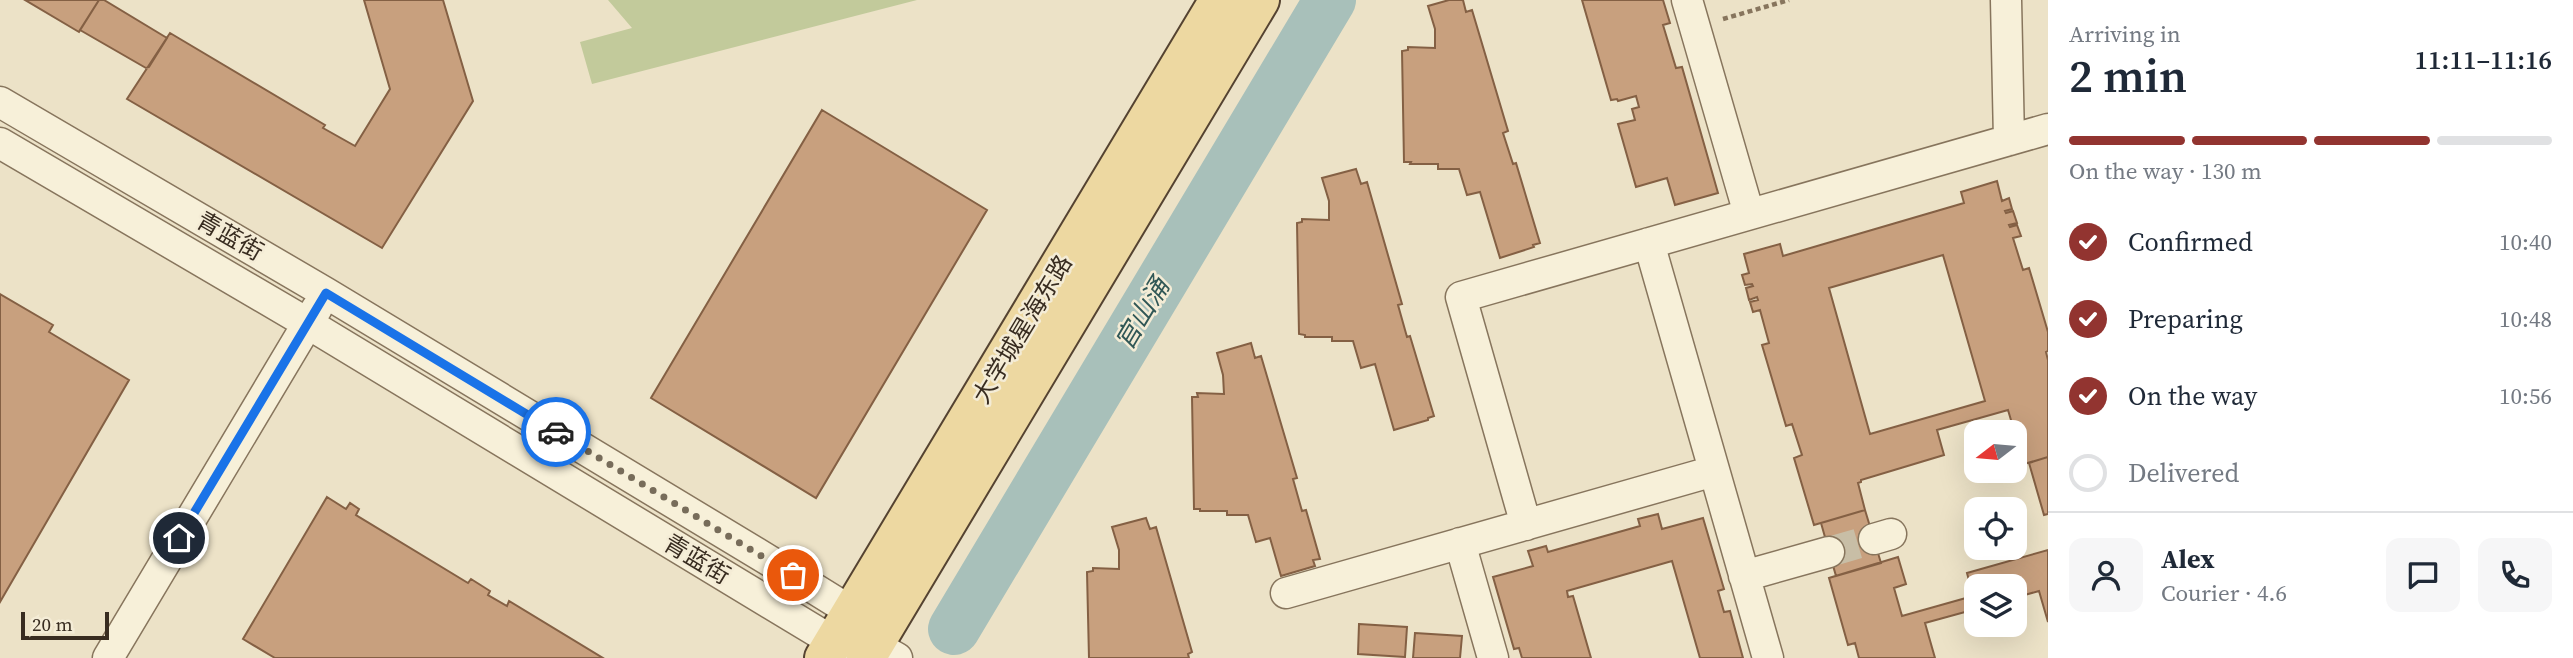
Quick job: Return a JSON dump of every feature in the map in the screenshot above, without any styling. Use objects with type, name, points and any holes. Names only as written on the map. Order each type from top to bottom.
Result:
[{"type":"main road","name":"大学城星海东路","points":[[858,645],[1219,0]]},
{"type":"main road","name":"大学城星海东路","points":[[858,645],[1260,0]]},
{"type":"street","points":[[2006,0],[2009,140]]},
{"type":"street","points":[[1691,14],[1749,214]]},
{"type":"street","name":"青蓝街","points":[[0,102],[326,293],[858,645]]},
{"type":"street","points":[[1526,525],[1461,297],[2048,129]]},
{"type":"street","name":"青蓝街","points":[[0,143],[858,645]]},
{"type":"street","points":[[1649,243],[1768,658]]},
{"type":"street","points":[[108,658],[326,293]]},
{"type":"street","points":[[1286,593],[1714,471]]},
{"type":"street","points":[[1460,543],[1493,658]]},
{"type":"street","points":[[1744,576],[1829,552]]},
{"type":"path","points":[[1691,14],[1789,0]]},
{"type":"green space","points":[[608,0],[917,0],[592,84],[580,42],[632,28]]},
{"type":"building","points":[[25,0],[99,0],[79,32]]},
{"type":"building","points":[[99,0],[104,0],[167,38],[149,67],[146,68],[80,30]]},
{"type":"building","points":[[364,0],[443,0],[473,101],[382,248],[127,99],[170,33],[325,125],[323,128],[355,146],[390,89]]},
{"type":"building","points":[[1449,0],[1463,0],[1466,12],[1472,10],[1508,131],[1503,133],[1513,164],[1516,163],[1540,243],[1500,258],[1480,192],[1467,195],[1459,169],[1438,169],[1438,164],[1404,162],[1402,51],[1408,50],[1408,47],[1435,48],[1435,29],[1428,6]]},
{"type":"building","points":[[1582,0],[1663,0],[1670,23],[1663,25],[1676,68],[1682,67],[1718,193],[1675,205],[1667,178],[1636,187],[1618,124],[1635,120],[1632,109],[1639,107],[1636,96],[1611,100]]},
{"type":"building","points":[[822,110],[987,210],[816,498],[651,398]]},
{"type":"building","points":[[1356,169],[1361,184],[1367,182],[1402,304],[1398,305],[1407,337],[1410,336],[1434,416],[1394,430],[1375,364],[1361,368],[1353,341],[1332,341],[1332,337],[1305,337],[1299,334],[1297,223],[1302,222],[1302,219],[1329,220],[1329,201],[1322,178]]},
{"type":"building","points":[[1997,181],[2002,201],[2009,198],[2012,209],[2005,211],[2013,211],[2017,223],[2009,225],[2017,225],[2021,236],[2013,238],[2023,270],[2029,268],[2048,332],[2048,457],[2027,463],[2027,420],[2011,420],[2008,410],[1964,420],[1964,422],[1937,430],[1944,455],[1861,480],[1858,483],[1865,510],[1814,525],[1794,458],[1802,455],[1792,424],[1786,426],[1762,345],[1769,343],[1760,310],[1753,312],[1750,302],[1758,300],[1757,297],[1749,300],[1746,288],[1753,286],[1745,285],[1742,275],[1749,273],[1744,254],[1780,244],[1783,256],[1964,203],[1961,192]],"holes":[[[1943,255],[1985,401],[1870,434],[1829,288]]]},
{"type":"building","points":[[0,294],[53,325],[49,332],[129,380],[0,602]]},
{"type":"building","points":[[1251,343],[1255,358],[1261,356],[1297,478],[1293,479],[1302,511],[1306,510],[1320,559],[1313,560],[1315,566],[1281,576],[1270,538],[1256,542],[1248,515],[1227,515],[1227,511],[1194,509],[1192,397],[1198,397],[1197,393],[1224,394],[1223,375],[1217,353]]},
{"type":"building","points":[[2048,457],[2048,514],[2044,515],[2029,463]]},
{"type":"building","points":[[327,497],[346,509],[350,503],[359,509],[356,515],[468,583],[471,579],[490,591],[488,595],[507,606],[509,601],[603,658],[275,658],[243,639]]},
{"type":"building","points":[[1865,510],[1881,563],[1836,576],[1821,523]]},
{"type":"building","points":[[1658,514],[1662,529],[1703,518],[1724,589],[1718,591],[1724,612],[1730,611],[1743,658],[1700,658],[1672,561],[1567,591],[1568,597],[1573,596],[1591,658],[1522,658],[1519,648],[1514,649],[1493,577],[1533,566],[1528,551],[1546,546],[1548,552],[1640,526],[1638,519]]},
{"type":"building","points":[[1146,518],[1150,529],[1156,527],[1192,652],[1188,654],[1189,658],[1089,658],[1087,572],[1093,571],[1093,568],[1119,569],[1119,550],[1112,527]]},
{"type":"building","points":[[2048,550],[2048,622],[2039,591],[2027,594],[2027,574],[1967,574],[2013,560],[2027,560],[2027,556]]},
{"type":"building","points":[[1898,557],[1906,584],[1894,588],[1902,616],[1964,599],[1964,612],[1925,623],[1935,658],[1859,658],[1855,643],[1848,645],[1829,578]]},
{"type":"building","points":[[1359,624],[1407,627],[1405,657],[1358,654]]},
{"type":"building","points":[[1415,633],[1462,636],[1460,658],[1413,658]]},
{"type":"waterway","name":"官山涌","points":[[954,629],[1330,0]]},
{"type":"tunnel","points":[[1829,552],[1874,539]]},
{"type":"way so far","points":[[556,432],[793,575]]},
{"type":"route","points":[[179,538],[326,293],[556,432]]}]
